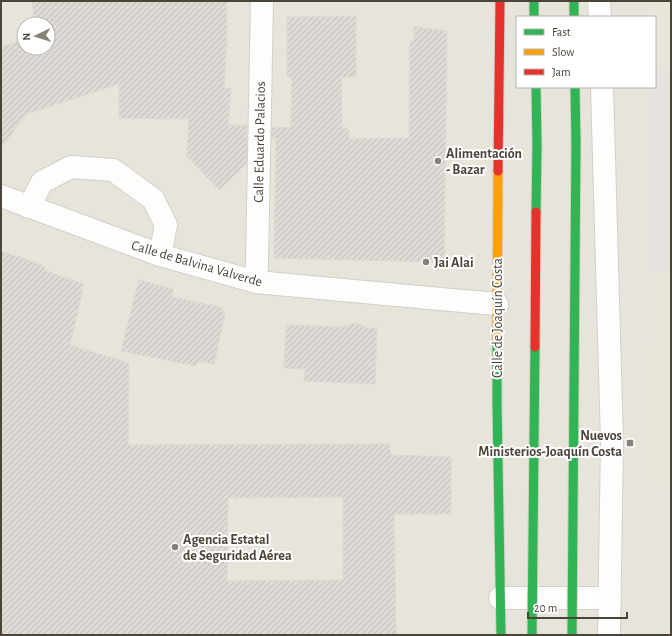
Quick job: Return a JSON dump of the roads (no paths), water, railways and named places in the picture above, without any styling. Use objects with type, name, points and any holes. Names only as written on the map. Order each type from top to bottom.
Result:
[{"type":"main road","name":"Calle de Joaquín Costa","points":[[500,1],[497,304],[500,635]]},
{"type":"main road","points":[[534,1],[534,16]]},
{"type":"main road","points":[[574,1],[574,16]]},
{"type":"main road","points":[[532,635],[537,145],[536,88]]},
{"type":"main road","points":[[572,635],[576,142],[575,88]]},
{"type":"street","name":"Calle Eduardo Palacios","points":[[256,282],[262,1]]},
{"type":"street","points":[[600,1],[600,16]]},
{"type":"street","points":[[602,88],[612,442],[609,635]]},
{"type":"street","points":[[29,207],[42,182],[71,167],[113,170],[153,199],[166,225],[160,255]]},
{"type":"street","name":"Calle de Balvina Valverde","points":[[1,196],[160,255],[256,282],[497,304]]},
{"type":"street","points":[[500,598],[610,598]]},
{"type":"place","name":"Alimentación - Bazar","points":[[438,161]]},
{"type":"place","name":"Jai Alai","points":[[426,262]]},
{"type":"place","name":"Nuevos Ministerios-Joaquín Costa","points":[[630,443]]},
{"type":"place","name":"Agencia Estatal de Seguridad Aérea","points":[[175,547]]}]
